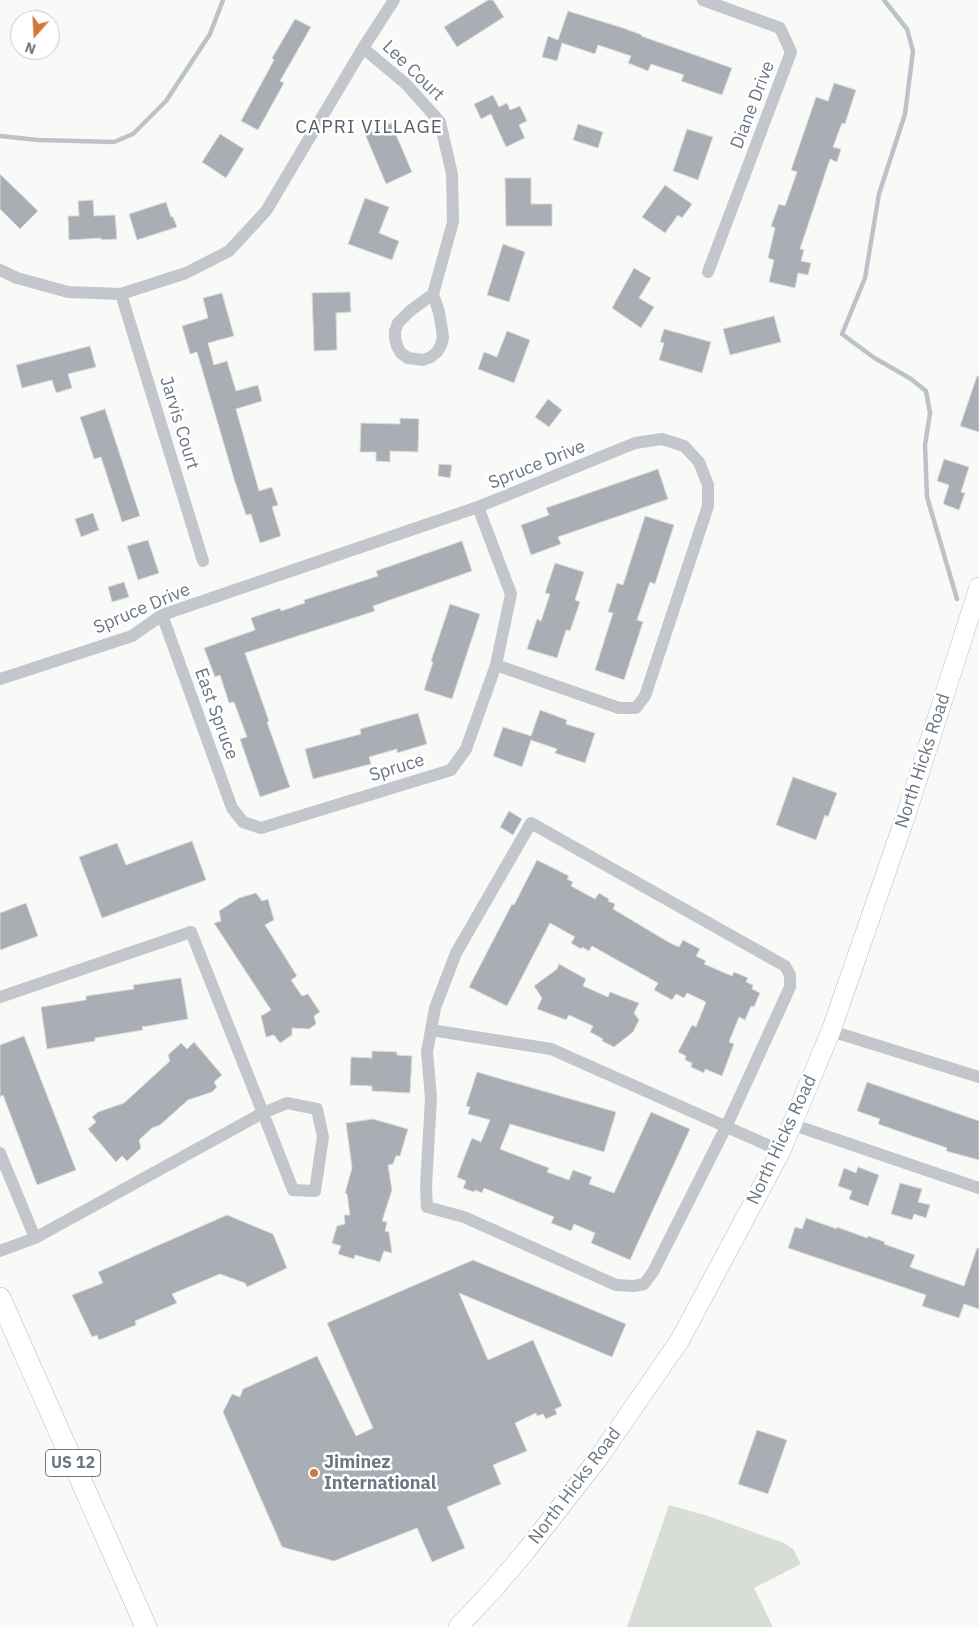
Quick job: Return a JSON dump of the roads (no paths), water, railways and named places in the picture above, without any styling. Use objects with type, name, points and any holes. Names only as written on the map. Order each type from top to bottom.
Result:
[{"type":"main road","name":"North Hicks Road","points":[[458,1627],[492,1592],[597,1460],[680,1340],[781,1152],[831,1031],[905,818],[979,587]]},
{"type":"main road","name":"US 12","points":[[0,1298],[146,1627]]},
{"type":"street","points":[[0,270],[16,278],[68,292],[121,294],[186,274],[229,251],[266,211],[363,48],[394,0]]},
{"type":"street","name":"Diane Drive","points":[[703,0],[780,28],[791,52],[708,272]]},
{"type":"street","name":"Lee Court","points":[[363,48],[406,84],[440,122],[452,174],[453,222],[433,294]]},
{"type":"street","name":"Jarvis Court","points":[[121,294],[203,561]]},
{"type":"street","points":[[433,294],[442,330],[443,338],[441,345],[431,357],[423,360],[408,358],[401,353],[397,346],[395,338],[398,323],[410,311],[433,294]]},
{"type":"street","name":"Spruce Drive","points":[[0,679],[132,636],[162,616],[478,508],[635,443],[662,439],[684,446],[699,462],[708,484],[708,506],[645,696],[636,708],[619,708],[496,665]]},
{"type":"street","name":"Spruce","points":[[243,822],[260,828],[451,770],[466,749],[496,665],[511,594],[478,508]]},
{"type":"street","name":"East Spruce","points":[[162,616],[232,808],[243,822]]},
{"type":"street","points":[[531,823],[785,966],[790,974],[790,987],[726,1127],[653,1272],[644,1284],[634,1286],[616,1285],[464,1217],[428,1207],[426,1186],[431,1098],[427,1052],[435,1008],[456,953],[531,823]]},
{"type":"street","points":[[0,997],[191,932],[263,1113],[293,1190],[315,1191],[323,1137],[317,1109],[288,1103],[263,1113],[35,1238],[0,1251]]},
{"type":"street","points":[[431,1030],[551,1049],[781,1152]]},
{"type":"street","points":[[831,1031],[979,1077]]},
{"type":"street","points":[[791,1124],[979,1188]]},
{"type":"street","points":[[0,1153],[35,1238]]},
{"type":"waterway","points":[[0,136],[38,140],[114,142],[133,134],[166,101],[210,34],[223,0]]},
{"type":"waterway","points":[[884,0],[907,29],[913,51],[905,114],[879,194],[865,278],[842,334],[873,357],[911,379],[926,391],[930,413],[925,445],[927,497],[957,599]]},
{"type":"place","name":"Jiminez International","points":[[314,1473]]},
{"type":"district","name":"CAPRI VILLAGE","points":[[369,128]]}]
